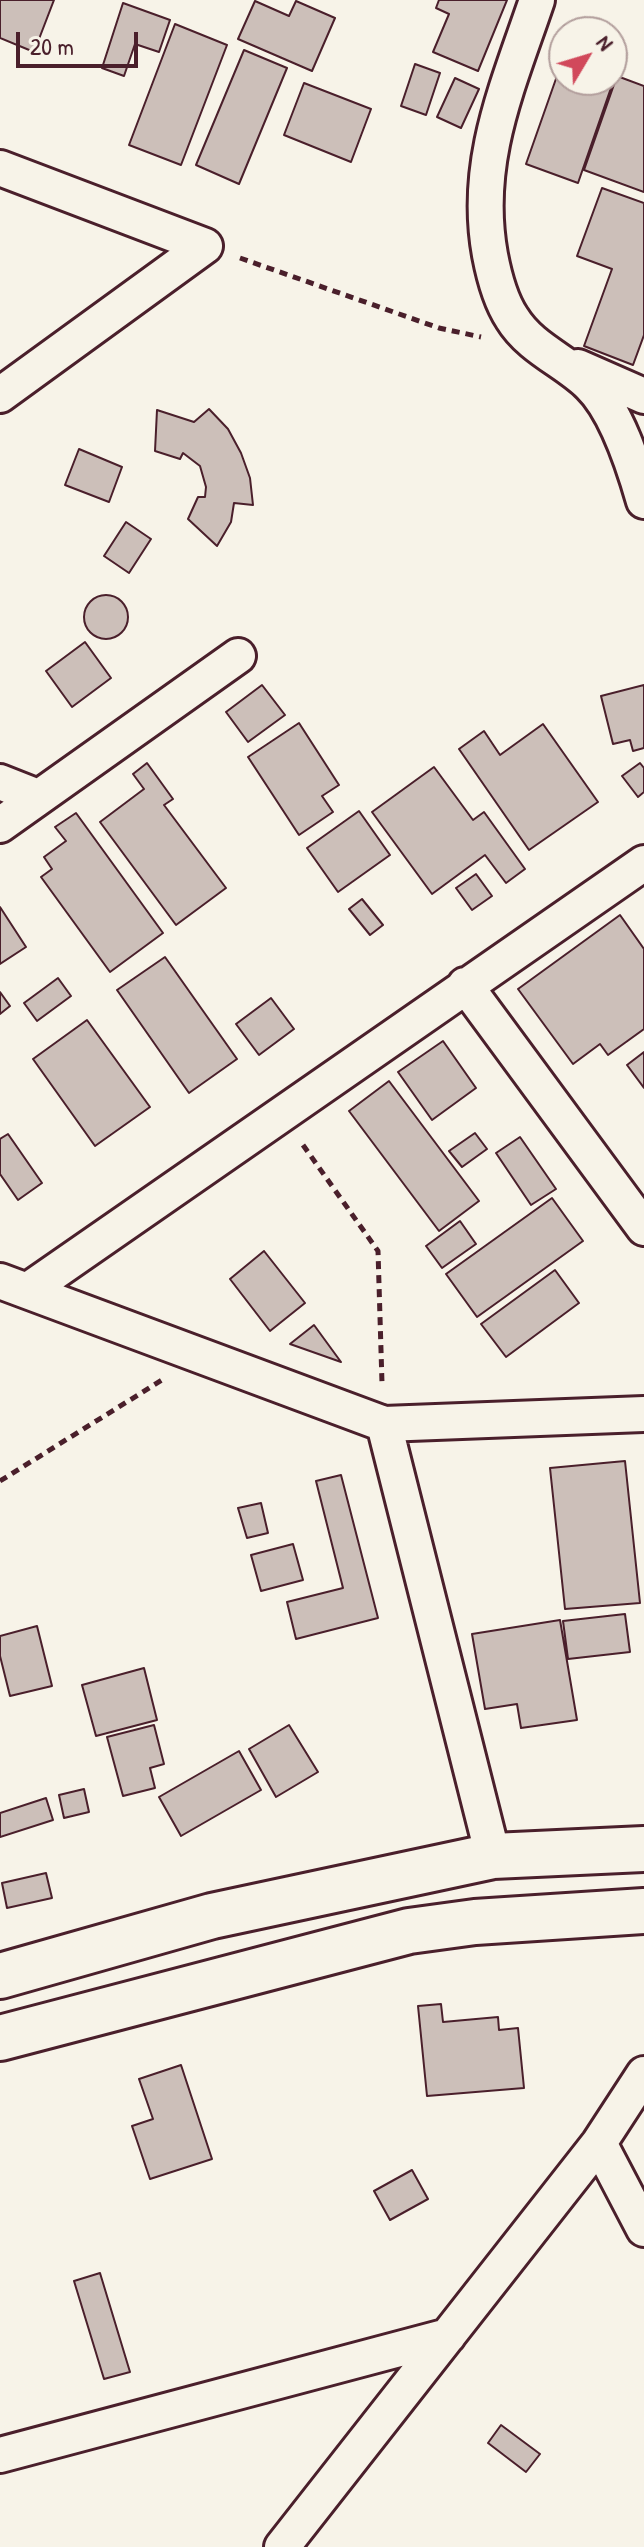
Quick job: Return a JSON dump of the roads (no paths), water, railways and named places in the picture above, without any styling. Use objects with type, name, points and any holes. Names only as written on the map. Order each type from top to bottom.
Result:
[{"type":"street","points":[[537,0],[492,132],[484,181],[484,207],[494,278],[512,319],[541,350],[592,386],[631,455],[644,501]]},
{"type":"street","points":[[0,168],[205,246],[0,395]]},
{"type":"street","points":[[541,350],[644,396]]},
{"type":"street","points":[[0,825],[238,656]]},
{"type":"street","points":[[0,782],[38,797]]},
{"type":"street","points":[[13,1286],[279,1113],[644,863]]},
{"type":"street","points":[[465,985],[644,1228]]},
{"type":"street","points":[[13,1286],[384,1424],[644,1414]]},
{"type":"street","points":[[384,1424],[493,1856]]},
{"type":"street","points":[[0,1976],[212,1916],[493,1856],[644,1849]]},
{"type":"street","points":[[0,2038],[409,1931],[475,1922],[644,1911]]},
{"type":"street","points":[[282,2547],[599,2143],[644,2074]]},
{"type":"street","points":[[599,2143],[644,2229]]},
{"type":"street","points":[[0,2455],[448,2336]]}]
